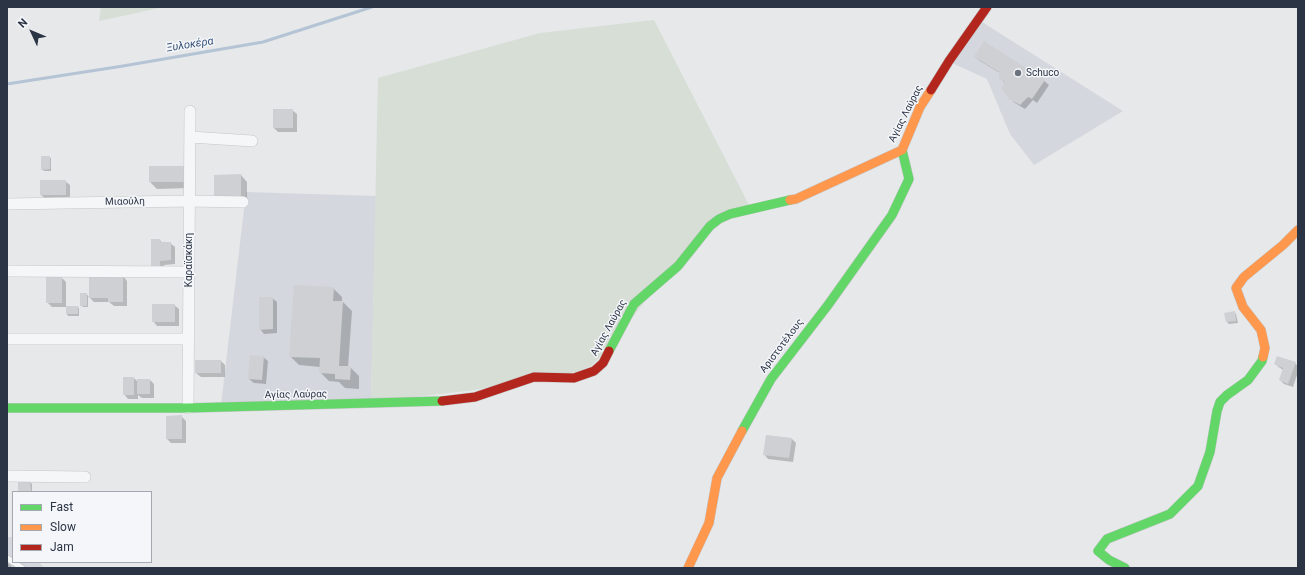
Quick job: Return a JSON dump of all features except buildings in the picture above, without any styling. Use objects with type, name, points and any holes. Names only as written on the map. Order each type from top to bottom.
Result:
[{"type":"street","name":"Αγίας Λαύρας","points":[[7,408],[188,408],[447,401],[475,397],[534,377],[574,378],[594,371],[603,363],[634,304],[678,266],[710,226],[719,219],[730,214],[796,199],[902,150],[920,107],[949,61],[987,7]]},
{"type":"street","name":"Καραϊσκάκη","points":[[188,408],[190,111]]},
{"type":"street","points":[[190,137],[252,141]]},
{"type":"street","name":"Αριστοτέλους","points":[[688,568],[709,523],[717,478],[771,379],[828,305],[892,215],[909,179],[902,150]]},
{"type":"street","name":"Μιαούλη","points":[[7,204],[190,201],[243,202]]},
{"type":"street","points":[[1125,568],[1108,560],[1098,550],[1107,539],[1170,514],[1198,486],[1210,452],[1220,402],[1248,380],[1262,361],[1265,348],[1261,330],[1243,307],[1236,288],[1244,277],[1283,245],[1298,230]]},
{"type":"street","points":[[7,272],[189,272]]},
{"type":"street","points":[[7,339],[189,339]]},
{"type":"street","points":[[7,476],[84,477]]},
{"type":"shaded area","points":[[101,7],[164,7],[99,21]]},
{"type":"shaded area","points":[[654,20],[749,205],[715,215],[601,356],[591,366],[576,372],[474,390],[371,402],[378,78],[540,33]]},
{"type":"shaded area","points":[[982,22],[1123,111],[1034,165],[1010,134],[987,79],[952,63]]},
{"type":"shaded area","points":[[246,192],[376,196],[371,402],[221,405]]},
{"type":"shaded area","points":[[7,537],[12,537],[12,563],[40,563],[43,568],[7,568]]},
{"type":"waterway","name":"Ξυλοκέρα","points":[[7,84],[263,42],[372,7]]},
{"type":"traffic: fast","points":[[742,431],[771,379],[828,305],[892,215],[909,179],[902,150]]},
{"type":"traffic: fast","points":[[609,351],[634,304],[678,266],[710,226],[719,219],[730,214],[790,200]]},
{"type":"traffic: fast","points":[[1125,568],[1109,560],[1098,551],[1107,539],[1170,514],[1198,486],[1210,452],[1220,402],[1248,380],[1262,361],[1263,357]]},
{"type":"traffic: fast","points":[[7,408],[188,408],[442,401]]},
{"type":"traffic: slow","points":[[790,200],[796,199],[902,150],[920,107],[931,90]]},
{"type":"traffic: slow","points":[[1263,357],[1265,348],[1261,330],[1243,307],[1236,288],[1244,277],[1283,245],[1298,230]]},
{"type":"traffic: slow","points":[[688,568],[709,523],[717,478],[742,431]]},
{"type":"traffic: jam","points":[[931,90],[949,61],[987,7]]},
{"type":"traffic: jam","points":[[442,401],[475,397],[534,377],[574,378],[594,371],[603,363],[609,351]]},
{"type":"place","name":"Schuco","points":[[1018,73]]}]
